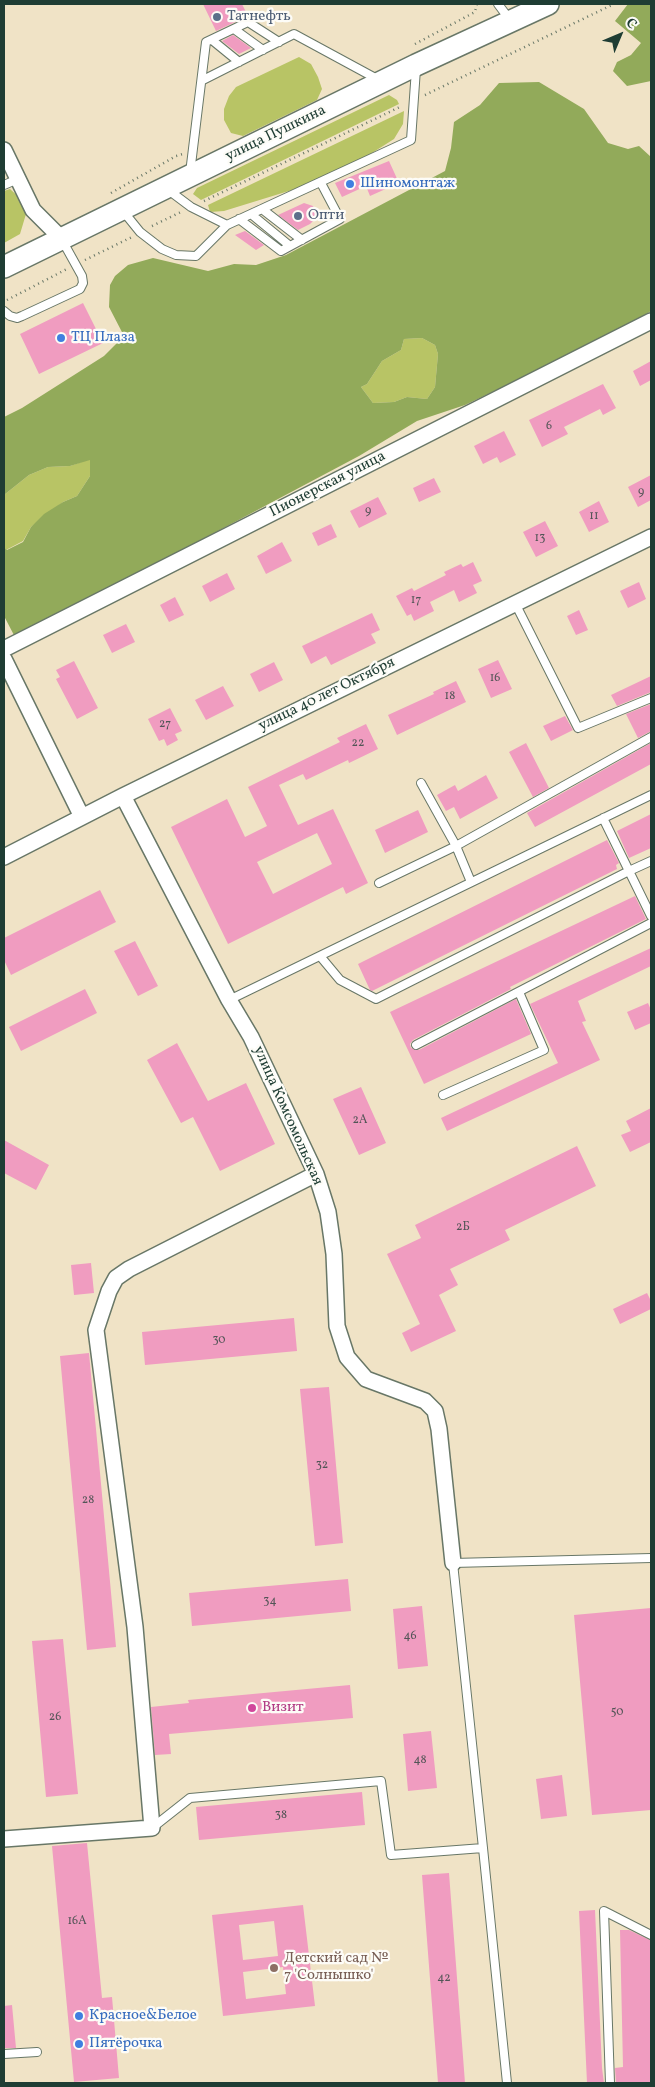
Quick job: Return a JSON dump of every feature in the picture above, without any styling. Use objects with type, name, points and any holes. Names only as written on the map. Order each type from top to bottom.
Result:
[{"type":"main road","name":"улица Пушкина","points":[[4,267],[416,65],[504,12],[548,4]]},
{"type":"street","points":[[4,150],[33,210],[61,238]]},
{"type":"street","name":"Пионерская улица","points":[[4,649],[651,321]]},
{"type":"street","name":"улица 40 лет Октября","points":[[4,858],[123,796],[651,537]]},
{"type":"street","points":[[4,659],[82,817]]},
{"type":"street","name":"улица Комсомольская","points":[[123,796],[229,1000],[251,1037],[316,1174],[328,1212],[334,1254],[337,1326],[347,1357],[366,1379],[425,1401],[434,1411],[438,1429],[453,1563]]},
{"type":"street","points":[[4,1839],[152,1828],[135,1627],[96,1330],[109,1291],[116,1278],[129,1269],[316,1174]]},
{"type":"lane","points":[[189,177],[203,80],[206,42],[248,22],[279,42]]},
{"type":"lane","points":[[234,29],[263,50]]},
{"type":"lane","points":[[203,80],[294,34],[382,82]]},
{"type":"lane","points":[[212,40],[239,62]]},
{"type":"lane","points":[[122,209],[140,232],[162,249],[176,255],[196,256],[227,225],[321,183],[410,140],[416,65]]},
{"type":"lane","points":[[4,185],[18,179]]},
{"type":"lane","points":[[239,219],[281,251],[340,219],[321,183]]},
{"type":"lane","points":[[166,188],[190,207],[227,225]]},
{"type":"lane","points":[[262,209],[302,240]]},
{"type":"lane","points":[[251,214],[290,246]]},
{"type":"lane","points":[[4,311],[16,318],[80,289],[83,283],[61,238]]},
{"type":"lane","points":[[514,603],[578,728],[651,698]]},
{"type":"lane","points":[[378,883],[456,846],[651,737]]},
{"type":"lane","points":[[422,783],[456,846],[471,882]]},
{"type":"lane","points":[[229,1000],[651,795]]},
{"type":"lane","points":[[603,818],[651,916]]},
{"type":"lane","points":[[320,956],[340,980],[376,999],[629,871],[651,862]]},
{"type":"lane","points":[[416,1045],[651,923]]},
{"type":"lane","points":[[443,1096],[544,1050],[520,992]]},
{"type":"lane","points":[[507,2083],[453,1563],[651,1558]]},
{"type":"lane","points":[[152,1828],[190,1798],[381,1780],[391,1855],[483,1848]]},
{"type":"lane","points":[[610,2083],[604,1911],[651,1935]]},
{"type":"lane","points":[[4,2054],[37,2052]]},
{"type":"path","points":[[4,302],[75,264],[190,207],[614,4]]},
{"type":"green space","points":[[628,4],[651,4],[651,81],[627,86],[613,71],[617,62],[631,55],[641,43],[615,21]]},
{"type":"green space","points":[[299,57],[311,64],[318,77],[322,89],[317,100],[243,136],[231,133],[224,120],[224,109],[229,96],[236,87]]},
{"type":"green space","points":[[539,82],[584,109],[608,143],[628,149],[639,146],[651,157],[651,311],[606,338],[465,405],[417,421],[359,456],[199,541],[166,563],[16,639],[4,616],[4,548],[7,550],[23,542],[31,527],[44,514],[77,496],[90,476],[90,460],[70,466],[48,467],[29,475],[4,495],[4,417],[22,408],[104,356],[124,336],[109,307],[110,285],[115,276],[128,265],[153,258],[208,271],[234,264],[256,265],[286,255],[445,171],[451,148],[454,122],[480,105],[499,83]],"holes":[[[422,338],[435,345],[438,354],[435,387],[427,399],[407,397],[394,402],[373,403],[361,387],[367,384],[382,361],[401,350],[404,339]]]},
{"type":"green space","points":[[389,95],[397,100],[399,104],[201,200],[193,194],[197,188]]},
{"type":"green space","points":[[404,111],[403,124],[394,139],[361,160],[318,182],[224,211],[210,212],[208,205]]},
{"type":"green space","points":[[10,189],[22,200],[26,214],[20,234],[4,243],[4,191]]},
{"type":"green space","points":[[422,338],[435,345],[438,354],[435,387],[427,399],[407,397],[394,402],[373,403],[361,387],[367,384],[382,361],[401,350],[404,339]]},
{"type":"green space","points":[[90,459],[90,476],[77,496],[63,502],[31,527],[23,541],[6,550],[4,548],[4,495],[29,475],[48,467],[70,466]]},
{"type":"building","points":[[203,4],[242,4],[248,16],[216,31]]},
{"type":"building","points":[[233,35],[251,48],[239,54],[222,41]]},
{"type":"building","points":[[389,161],[399,183],[370,196],[366,186],[342,197],[335,183]]},
{"type":"building","points":[[304,203],[313,206],[316,218],[310,224],[298,230],[278,215]]},
{"type":"building","points":[[245,231],[264,245],[256,250],[235,235]]},
{"type":"building","name":"ТЦ Плаза","points":[[83,303],[103,343],[39,374],[20,334]]},
{"type":"building","points":[[651,361],[651,380],[640,386],[633,371]]},
{"type":"building","points":[[603,384],[616,408],[603,415],[600,409],[564,427],[568,434],[542,447],[529,420]]},
{"type":"building","points":[[504,431],[516,455],[500,463],[497,457],[483,464],[474,446]]},
{"type":"building","points":[[651,475],[651,500],[638,507],[628,487]]},
{"type":"building","points":[[434,478],[441,492],[419,502],[413,488]]},
{"type":"building","points":[[378,497],[387,514],[359,528],[350,511]]},
{"type":"building","points":[[599,501],[609,522],[589,532],[579,512]]},
{"type":"building","points":[[545,521],[558,546],[536,557],[523,532]]},
{"type":"building","points":[[331,524],[337,537],[318,546],[312,533]]},
{"type":"building","points":[[282,542],[292,561],[266,574],[257,556]]},
{"type":"building","points":[[473,562],[482,581],[473,585],[477,593],[459,602],[454,590],[430,602],[434,611],[414,621],[411,614],[407,616],[396,596],[412,588],[414,591],[446,575],[444,572],[461,564],[463,567]]},
{"type":"building","points":[[227,573],[235,589],[210,602],[202,586]]},
{"type":"building","points":[[639,582],[646,599],[628,608],[620,591]]},
{"type":"building","points":[[175,597],[184,615],[169,622],[160,605]]},
{"type":"building","points":[[579,610],[588,630],[576,635],[567,616]]},
{"type":"building","points":[[372,613],[380,630],[371,634],[376,643],[331,665],[326,656],[311,664],[302,646]]},
{"type":"building","points":[[126,624],[135,642],[112,653],[103,635]]},
{"type":"building","points":[[498,660],[512,689],[491,698],[478,669]]},
{"type":"building","points":[[74,661],[98,708],[77,719],[56,679],[60,677],[56,670]]},
{"type":"building","points":[[274,662],[283,680],[259,692],[250,674]]},
{"type":"building","points":[[651,676],[651,692],[617,706],[611,695]]},
{"type":"building","points":[[456,681],[466,702],[397,735],[388,715],[434,694],[433,692]]},
{"type":"building","points":[[223,686],[234,706],[206,720],[195,700]]},
{"type":"building","points":[[651,704],[651,731],[638,738],[626,714]]},
{"type":"building","points":[[170,708],[182,731],[175,734],[178,740],[167,746],[164,739],[159,741],[148,719]]},
{"type":"building","points":[[565,716],[573,730],[551,741],[543,726]]},
{"type":"building","points":[[366,724],[378,749],[349,763],[348,760],[306,780],[303,774],[279,785],[298,825],[333,809],[368,883],[346,894],[343,887],[228,944],[171,827],[227,799],[245,837],[267,826],[248,787],[340,742],[337,738]],"holes":[[[317,833],[332,864],[273,894],[257,862]]]},
{"type":"building","points":[[526,743],[549,788],[533,797],[509,752]]},
{"type":"building","points":[[651,743],[651,764],[535,827],[527,813]]},
{"type":"building","points":[[486,775],[498,798],[460,819],[454,807],[446,811],[437,795],[455,785],[458,791]]},
{"type":"building","points":[[418,810],[428,832],[385,853],[375,830]]},
{"type":"building","points":[[651,814],[651,848],[629,858],[617,831]]},
{"type":"building","points":[[607,840],[619,863],[616,865],[617,869],[372,991],[370,990],[358,964]]},
{"type":"building","points":[[100,890],[116,922],[11,975],[4,960],[4,938]]},
{"type":"building","points":[[635,896],[646,919],[510,987],[511,989],[413,1040],[410,1044],[411,1048],[419,1050],[516,999],[531,1034],[424,1084],[390,1012]]},
{"type":"building","points":[[135,941],[158,986],[138,996],[114,951]]},
{"type":"building","points":[[651,948],[651,966],[578,1001],[586,1021],[582,1022],[600,1060],[447,1131],[441,1118],[558,1063],[530,1004]]},
{"type":"building","points":[[85,989],[97,1013],[21,1051],[9,1027]]},
{"type":"building","points":[[648,1003],[651,1010],[651,1023],[635,1030],[627,1012]]},
{"type":"building","points":[[177,1043],[208,1101],[246,1083],[275,1144],[220,1171],[193,1117],[181,1123],[147,1060]]},
{"type":"building","points":[[361,1087],[386,1143],[359,1155],[333,1099]]},
{"type":"building","points":[[651,1108],[651,1142],[630,1152],[621,1135],[631,1131],[626,1121]]},
{"type":"building","points":[[4,1140],[49,1165],[36,1190],[4,1173]]},
{"type":"building","points":[[577,1146],[596,1186],[505,1230],[510,1240],[450,1269],[458,1285],[439,1295],[456,1331],[411,1352],[402,1333],[420,1324],[387,1254],[421,1238],[415,1225]]},
{"type":"building","points":[[91,1263],[94,1293],[74,1295],[71,1265]]},
{"type":"building","points":[[647,1293],[651,1301],[651,1309],[620,1324],[613,1309]]},
{"type":"building","points":[[294,1318],[297,1351],[145,1365],[142,1332]]},
{"type":"building","points":[[89,1353],[116,1647],[87,1650],[60,1356]]},
{"type":"building","points":[[329,1387],[343,1543],[315,1546],[300,1389]]},
{"type":"building","points":[[348,1579],[351,1611],[192,1626],[189,1593]]},
{"type":"building","points":[[422,1606],[428,1666],[398,1669],[393,1609]]},
{"type":"building","points":[[651,1608],[651,1810],[592,1815],[574,1615]]},
{"type":"building","points":[[63,1639],[78,1794],[46,1797],[32,1641]]},
{"type":"building","points":[[350,1685],[353,1718],[169,1734],[171,1754],[155,1755],[151,1707],[189,1703],[188,1700]]},
{"type":"building","points":[[431,1731],[437,1788],[408,1791],[403,1734]]},
{"type":"building","points":[[562,1775],[567,1816],[541,1819],[536,1779]]},
{"type":"building","points":[[362,1792],[365,1825],[199,1840],[196,1807]]},
{"type":"building","points":[[87,1843],[102,1998],[112,1997],[119,2078],[74,2082],[52,1846]]},
{"type":"building","points":[[449,1873],[465,2083],[438,2083],[422,1875]]},
{"type":"building","points":[[303,1905],[315,2006],[223,2016],[212,1915]],"holes":[[[274,1921],[278,1956],[243,1960],[239,1925]],[[283,1967],[286,1994],[246,1999],[243,1972]]]},
{"type":"building","points":[[595,1910],[604,2083],[587,2083],[579,1911]]},
{"type":"building","points":[[620,1930],[629,1930],[650,1940],[651,2083],[616,2083],[615,2068],[623,2067]]},
{"type":"building","points":[[12,2005],[16,2048],[4,2048],[4,2006]]},
{"type":"place","name":"Татнефть","points":[[217,17]]},
{"type":"place","name":"Шиномонтаж","points":[[350,184]]},
{"type":"place","name":"Опти","points":[[298,216]]},
{"type":"place","name":"ТЦ Плаза","points":[[61,338]]},
{"type":"place","name":"Визит","points":[[252,1708]]},
{"type":"place","name":"Детский сад № 7 'Солнышко'","points":[[274,1968]]},
{"type":"place","name":"Красное&Белое","points":[[79,2016]]},
{"type":"place","name":"Пятёрочка","points":[[79,2044]]}]
